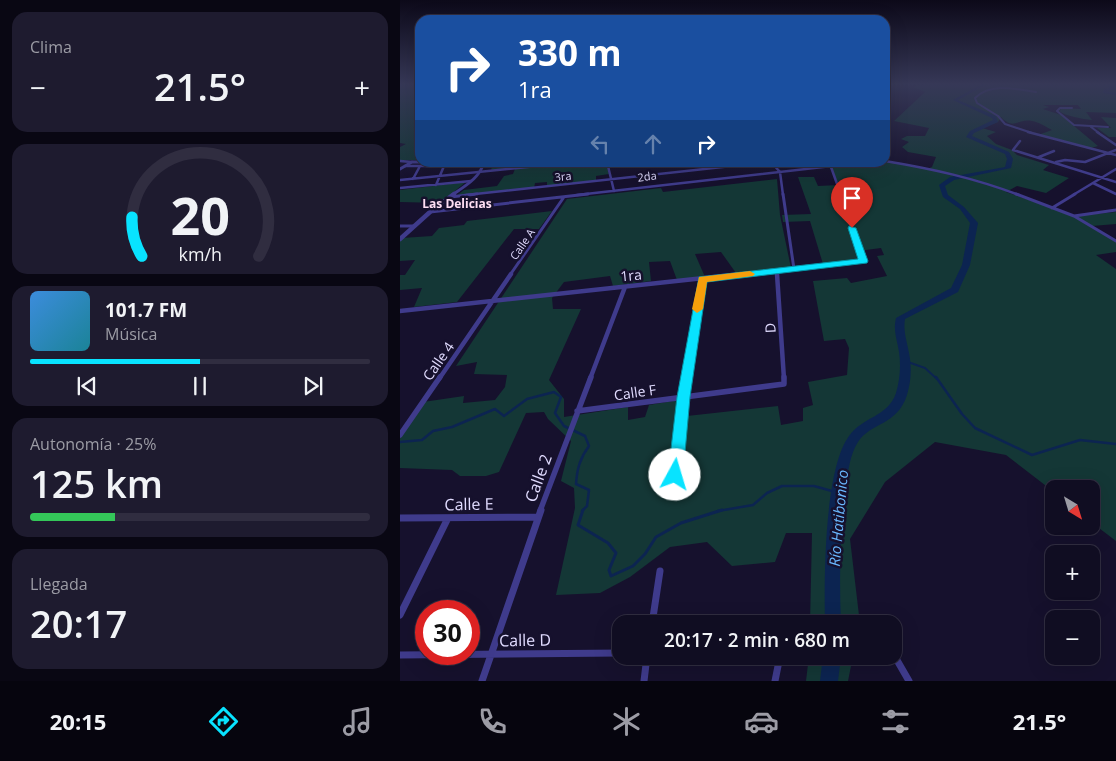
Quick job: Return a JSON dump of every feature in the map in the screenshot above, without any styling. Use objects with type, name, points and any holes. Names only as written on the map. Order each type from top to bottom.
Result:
[{"type":"street","points":[[998,116],[1005,124],[1042,136],[1116,155]]},
{"type":"street","points":[[1063,116],[1074,125],[1108,127]]},
{"type":"street","points":[[1091,127],[1116,145]]},
{"type":"street","points":[[1020,141],[1013,150],[1116,182]]},
{"type":"street","points":[[1039,157],[1054,150]]},
{"type":"street","points":[[1056,162],[1065,158],[1085,162],[1105,152],[1116,150]]},
{"type":"street","points":[[400,161],[415,163]]},
{"type":"street","points":[[400,169],[412,162]]},
{"type":"street","points":[[890,162],[940,170],[986,183],[1074,216],[1116,241]]},
{"type":"street","points":[[405,166],[415,165]]},
{"type":"street","points":[[413,179],[419,167]]},
{"type":"street","points":[[436,185],[444,167]]},
{"type":"street","points":[[400,239],[430,212],[472,182],[482,171],[483,167]]},
{"type":"street","points":[[400,180],[524,167]]},
{"type":"street","points":[[608,167],[614,191]]},
{"type":"street","name":"3ra","points":[[450,198],[726,167]]},
{"type":"street","points":[[775,167],[780,172],[794,270]]},
{"type":"street","name":"2da","points":[[430,212],[831,167]]},
{"type":"street","name":"1ra","points":[[400,311],[794,270],[863,261],[831,167]]},
{"type":"street","points":[[1052,208],[1116,170]]},
{"type":"street","points":[[400,188],[472,182]]},
{"type":"street","points":[[1094,183],[1116,194]]},
{"type":"street","name":"Calle A","points":[[495,300],[564,197]]},
{"type":"street","points":[[1074,216],[1116,210]]},
{"type":"street","points":[[400,226],[414,226]]},
{"type":"street","name":"D","points":[[777,271],[784,384]]},
{"type":"street","points":[[675,475],[684,397],[702,279]]},
{"type":"street","name":"Calle 2","points":[[482,681],[538,517],[625,287]]},
{"type":"street","name":"Calle 4","points":[[400,436],[495,300]]},
{"type":"street","name":"Calle F","points":[[577,411],[784,384]]},
{"type":"street","name":"Calle E","points":[[400,518],[538,517]]},
{"type":"street","points":[[400,615],[448,518]]},
{"type":"street","points":[[653,615],[660,571]]},
{"type":"street","name":"Calle D","points":[[400,656],[612,653]]},
{"type":"street","points":[[644,681],[646,665]]},
{"type":"street","points":[[775,681],[778,665]]},
{"type":"street","points":[[900,665],[909,681]]},
{"type":"green space","points":[[400,116],[415,116],[415,160],[400,160],[400,147],[406,144],[400,143]]},
{"type":"green space","points":[[900,116],[1062,116],[1098,146],[1091,148],[1038,135],[1052,130],[1032,121],[1013,124],[1001,117],[998,122],[982,128],[996,132],[987,136],[996,144],[1012,150],[1017,155],[1049,165],[1043,170],[1069,178],[1046,193],[1017,186],[1006,192],[1076,216],[1116,212],[1116,224],[1092,226],[1116,242],[1116,252],[1096,255],[1116,269],[1116,541],[1100,529],[1100,480],[1045,480],[1045,485],[1006,455],[935,442],[885,482],[850,539],[859,615],[810,615],[812,533],[786,533],[775,562],[732,566],[707,542],[670,547],[630,577],[600,593],[556,595],[575,508],[574,488],[561,481],[571,441],[548,419],[544,412],[526,413],[499,472],[486,476],[460,476],[452,470],[400,468],[400,432],[423,402],[464,396],[463,403],[495,400],[505,387],[507,375],[474,374],[477,362],[456,366],[567,199],[661,188],[663,192],[777,179],[780,215],[791,268],[736,273],[721,252],[695,254],[705,277],[677,280],[670,261],[649,262],[651,281],[613,286],[610,276],[564,282],[552,298],[553,309],[581,309],[549,380],[564,399],[564,417],[628,407],[628,420],[645,417],[649,405],[679,400],[678,417],[778,406],[781,425],[803,421],[803,408],[813,405],[808,382],[847,375],[849,348],[845,339],[824,341],[813,281],[847,278],[851,283],[887,276],[877,256],[884,255],[881,248],[858,251],[860,260],[823,264],[810,221],[783,222],[782,215],[811,214],[798,177],[814,177],[818,186],[839,185],[830,168],[890,167],[890,162],[927,169],[932,167],[936,157],[908,152],[902,147],[909,142],[901,139],[907,136],[925,136],[929,128],[894,121]]},
{"type":"green space","points":[[1069,116],[1089,116],[1092,120]]},
{"type":"green space","points":[[1101,117],[1116,118],[1116,137],[1109,137],[1097,128],[1111,128]]},
{"type":"green space","points":[[492,167],[607,167],[609,174],[596,176],[596,181],[547,186],[547,182],[535,183],[534,188],[456,196],[464,190],[497,186],[504,176],[513,174],[515,169],[491,170]]},
{"type":"green space","points":[[466,182],[440,203],[400,202],[400,190]]},
{"type":"green space","points":[[552,211],[539,229],[514,229],[457,302],[414,307],[422,288],[400,290],[400,275],[405,275],[415,260],[400,261],[400,240],[402,238],[432,236],[439,228],[464,225],[467,221]]},
{"type":"green space","points":[[808,665],[851,665],[848,681],[806,681]]},
{"type":"waterway","name":"Río Hatibonico","points":[[833,615],[832,583],[837,500],[846,454],[853,439],[864,429],[890,412],[899,400],[903,389],[905,370],[905,357],[899,332],[901,318],[955,290],[966,265],[974,223],[962,208],[945,196],[942,185],[952,178],[1008,168],[1010,159],[1007,153],[969,137],[972,132],[996,121],[991,116]]},
{"type":"waterway","points":[[905,361],[925,368],[937,379]]},
{"type":"waterway","points":[[936,377],[962,414],[975,428],[1032,455],[1080,440],[1116,444]]},
{"type":"waterway","points":[[400,442],[422,440],[433,431],[452,427],[495,409],[504,416],[527,399],[554,392],[561,397],[555,413],[564,426],[585,436],[589,446],[581,459],[576,479],[576,484],[589,490],[587,506],[583,510]]},
{"type":"waterway","points":[[720,511],[753,505],[767,493],[782,486],[814,486],[839,493]]},
{"type":"waterway","points":[[583,510],[578,525],[608,543],[616,553],[609,570],[611,576],[633,566],[645,554],[656,537],[681,523],[720,511]]},
{"type":"waterway","name":"Río Hatibonico","points":[[829,681],[831,665]]},
{"type":"slow traffic","points":[[697,309],[702,279],[750,274]]},
{"type":"district","name":"Las Delicias","points":[[457,203]]},
{"type":"route","points":[[675,475],[684,397],[702,279],[863,261],[852,228]]}]
